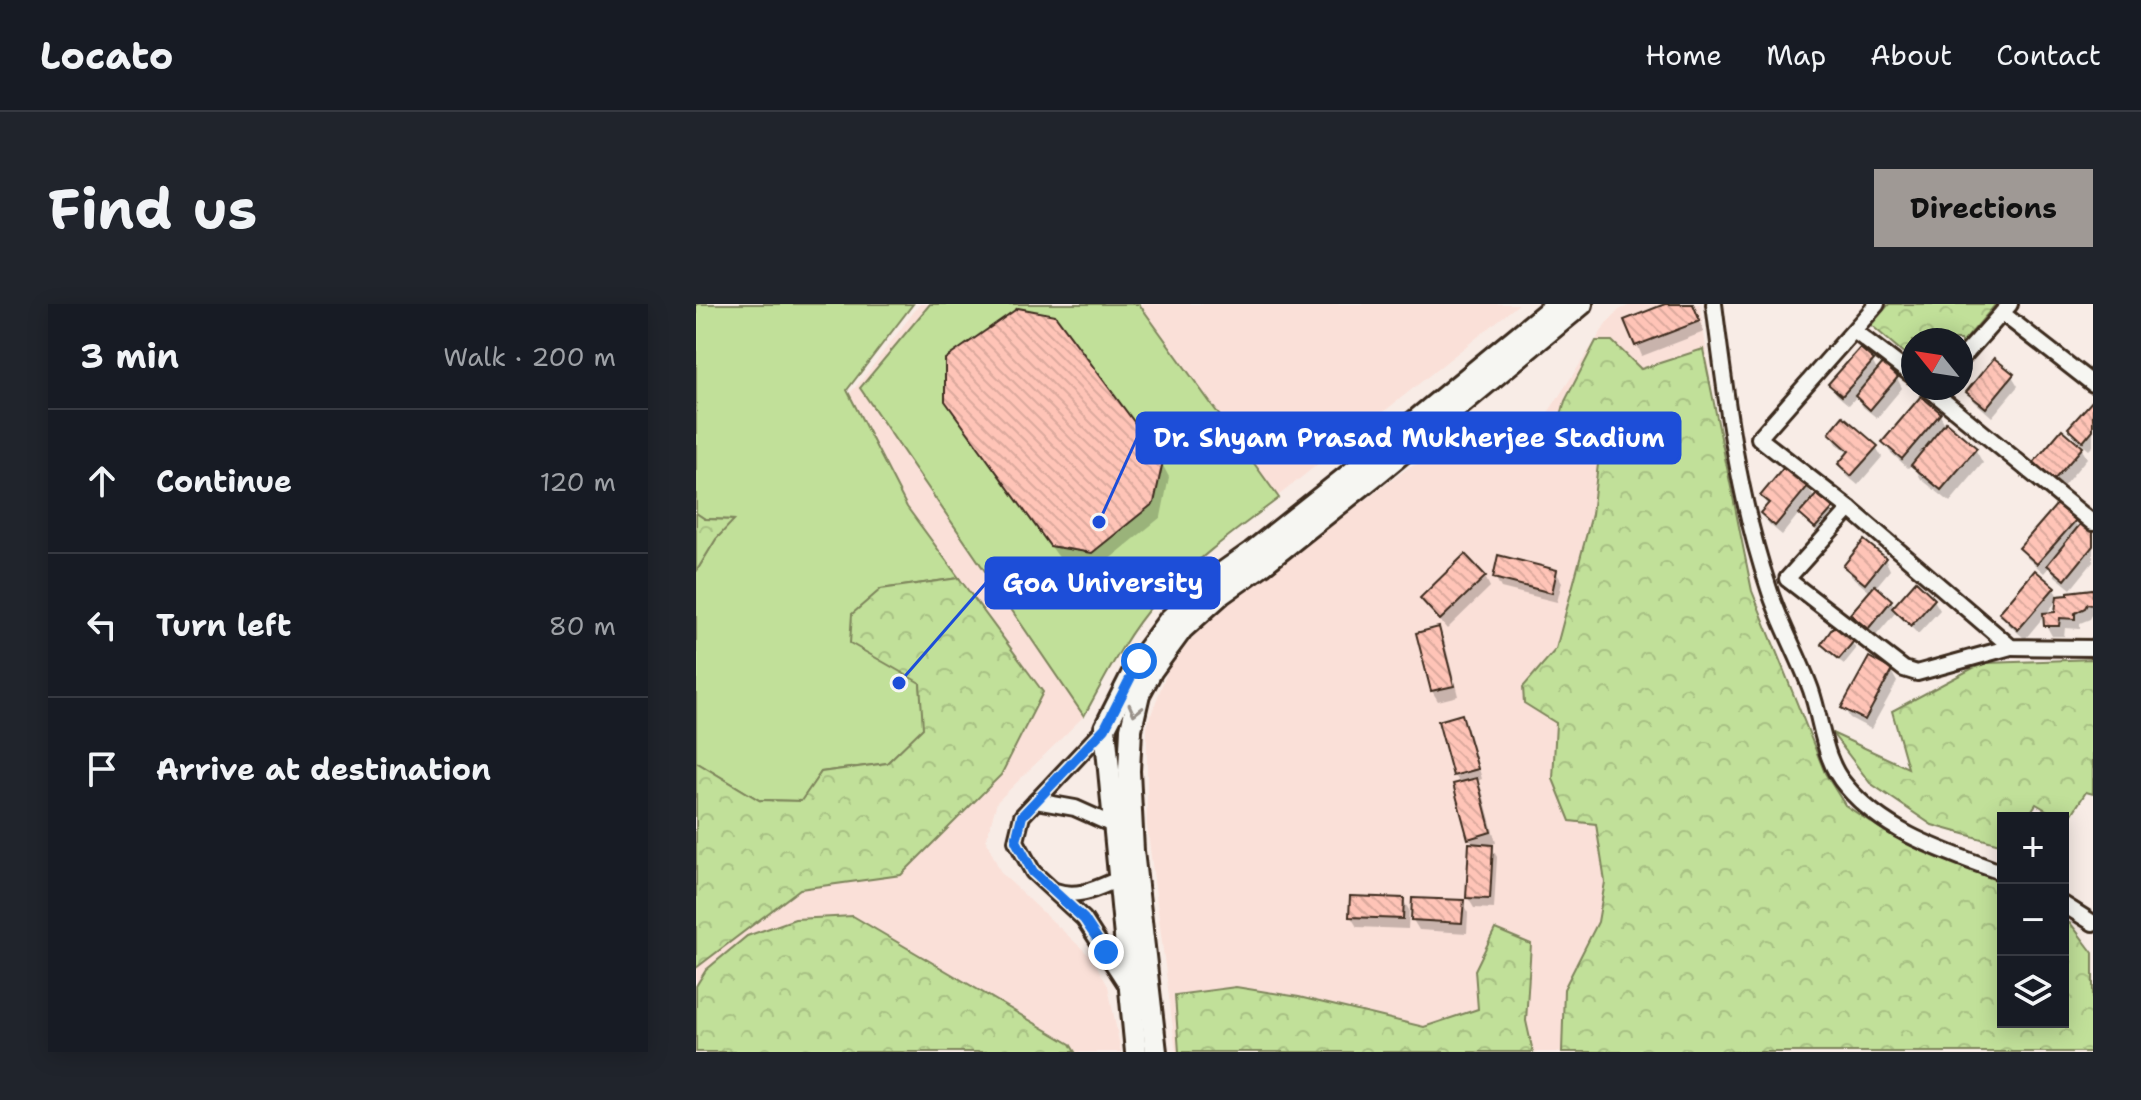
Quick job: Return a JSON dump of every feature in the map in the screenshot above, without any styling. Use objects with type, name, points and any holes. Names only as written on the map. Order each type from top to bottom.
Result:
[{"type":"main road","points":[[1520,346],[1557,304]]},
{"type":"main road","points":[[1136,1052],[1129,771],[1131,729],[1139,694],[1152,670],[1182,629],[1270,548],[1520,346],[1582,304]]},
{"type":"main road","points":[[1156,1052],[1136,985],[1119,879],[1105,728],[1139,661],[1170,619],[1211,581],[1270,548]]},
{"type":"street","points":[[1714,304],[1731,442],[1757,548],[1769,589],[1811,690],[1828,754],[1844,785],[1881,818],[1927,844],[1997,871]]},
{"type":"street","points":[[1877,304],[1759,438],[1850,509],[2011,647]]},
{"type":"street","points":[[1973,345],[2006,308],[2093,384]]},
{"type":"street","points":[[1854,331],[1901,367]]},
{"type":"street","points":[[1945,400],[2093,523]]},
{"type":"street","points":[[1850,509],[1787,579],[1904,669],[1917,673],[2011,647],[2093,648]]},
{"type":"street","points":[[1105,728],[1022,816],[1016,841],[1033,872],[1084,919],[1136,985]]},
{"type":"street","points":[[1036,801],[1075,808],[1113,825]]},
{"type":"street","points":[[1054,890],[1068,895],[1081,894],[1119,879]]},
{"type":"street","points":[[2069,908],[2093,923]]},
{"type":"shaded area","points":[[920,304],[1519,304],[1215,546],[1156,602],[1120,649],[1084,716],[997,802],[986,840],[1001,873],[1093,959],[1108,986],[1121,1052],[696,1052],[696,572],[716,539],[862,380]]},
{"type":"shaded area","points":[[1633,304],[1700,304],[1739,595],[1621,1052],[1176,1052],[1147,825],[1147,726],[1168,669],[1206,621],[1409,467],[1448,453],[1520,442],[1534,434],[1607,323],[1619,310]]},
{"type":"green space","points":[[696,304],[913,304],[847,390],[907,507],[959,578],[880,589],[920,683],[924,728],[887,763],[821,772],[802,801],[759,800],[696,762],[696,572],[716,539],[733,520],[705,519],[696,513]]},
{"type":"green space","points":[[930,304],[1139,304],[1279,498],[1199,560],[1156,601],[1126,642],[1084,716],[860,388]]},
{"type":"green space","points":[[1889,304],[1996,304],[1973,331],[1973,328],[1901,328],[1901,351],[1871,325]]},
{"type":"green space","points":[[1596,341],[1612,341],[1641,369],[1703,349],[1752,591],[1825,773],[1845,805],[1886,832],[1997,878],[1997,1028],[2069,1028],[2071,924],[2093,953],[2093,1052],[1562,1052],[1564,989],[1598,922],[1605,882],[1596,824],[1570,821],[1553,779],[1556,723],[1524,703],[1523,687],[1556,649],[1592,514],[1598,464],[1559,423],[1565,401]]},
{"type":"green space","points":[[696,513],[705,519],[734,520],[716,539],[696,572]]},
{"type":"green space","points":[[959,578],[1043,692],[1001,775],[901,875],[800,889],[696,968],[696,762],[759,800],[801,801],[821,772],[887,763],[923,728],[920,683],[850,643],[852,614],[881,589]]},
{"type":"green space","points":[[2093,659],[2093,794],[2086,792],[2069,819],[2069,812],[2050,812],[2036,804],[2031,812],[1997,812],[1997,843],[1932,825],[1870,783],[1832,733],[1908,768],[1892,711],[1987,663]]},
{"type":"green space","points":[[853,916],[1070,1044],[1075,1052],[696,1052],[696,986],[706,970],[747,936],[795,919]]},
{"type":"green space","points":[[1495,929],[1531,944],[1526,1021],[1533,1052],[1179,1052],[1175,995],[1236,987],[1299,997],[1424,1027],[1478,1009],[1475,970]]},
{"type":"building","points":[[1665,304],[1693,304],[1700,321],[1635,346],[1624,320]]},
{"type":"building","points":[[1018,308],[1055,315],[1163,461],[1154,503],[1092,553],[1050,546],[945,401],[945,359]]},
{"type":"building","points":[[1860,348],[1874,360],[1842,396],[1828,384]]},
{"type":"building","points":[[1994,358],[2014,374],[1986,408],[1973,398],[1973,384]]},
{"type":"building","points":[[1883,363],[1898,377],[1870,410],[1855,396]]},
{"type":"building","points":[[1918,400],[1926,400],[1941,413],[1902,459],[1882,442]]},
{"type":"building","points":[[2093,400],[2093,430],[2083,442],[2068,428]]},
{"type":"building","points":[[1843,416],[1878,446],[1851,476],[1838,464],[1849,451],[1829,433]]},
{"type":"building","points":[[1946,422],[1977,448],[1941,490],[1911,465]]},
{"type":"building","points":[[2062,429],[2083,447],[2054,480],[2034,462]]},
{"type":"building","points":[[1785,466],[1809,485],[1775,526],[1760,513],[1769,503],[1760,496]]},
{"type":"building","points":[[1817,494],[1833,508],[1815,528],[1799,514]]},
{"type":"building","points":[[2057,504],[2076,520],[2037,564],[2019,548]]},
{"type":"building","points":[[2082,522],[2093,531],[2093,546],[2065,580],[2047,565]]},
{"type":"building","points":[[1864,540],[1886,558],[1865,584],[1843,566]]},
{"type":"building","points":[[1465,554],[1486,576],[1440,620],[1420,598]]},
{"type":"building","points":[[1498,555],[1557,570],[1552,593],[1493,578]]},
{"type":"building","points":[[2035,570],[2055,587],[2018,630],[1999,613]]},
{"type":"building","points":[[1916,581],[1935,599],[1911,626],[1892,608]]},
{"type":"building","points":[[1875,585],[1892,600],[1868,629],[1850,614]]},
{"type":"building","points":[[2093,589],[2093,605],[2087,604],[2075,613],[2075,619],[2060,618],[2059,626],[2044,626],[2043,613],[2055,612],[2057,596]]},
{"type":"building","points":[[1834,626],[1854,641],[1839,659],[1821,644]]},
{"type":"building","points":[[1439,627],[1454,686],[1431,691],[1416,633]]},
{"type":"building","points":[[1869,657],[1892,670],[1865,720],[1841,708]]},
{"type":"building","points":[[1462,714],[1478,769],[1453,776],[1438,721]]},
{"type":"building","points":[[1477,778],[1491,832],[1468,839],[1453,784]]},
{"type":"building","points":[[1469,843],[1493,845],[1490,899],[1466,898]]},
{"type":"building","points":[[1350,896],[1404,898],[1403,919],[1349,917]]},
{"type":"building","points":[[1412,898],[1464,900],[1462,923],[1411,920]]},
{"type":"place","name":"Dr. Shyam Prasad Mukherjee Stadium","points":[[1099,522]]},
{"type":"place","name":"Goa University","points":[[899,683]]},
{"type":"route","points":[[1106,952],[1084,919],[1033,872],[1016,841],[1022,816],[1105,728],[1139,661]]}]
